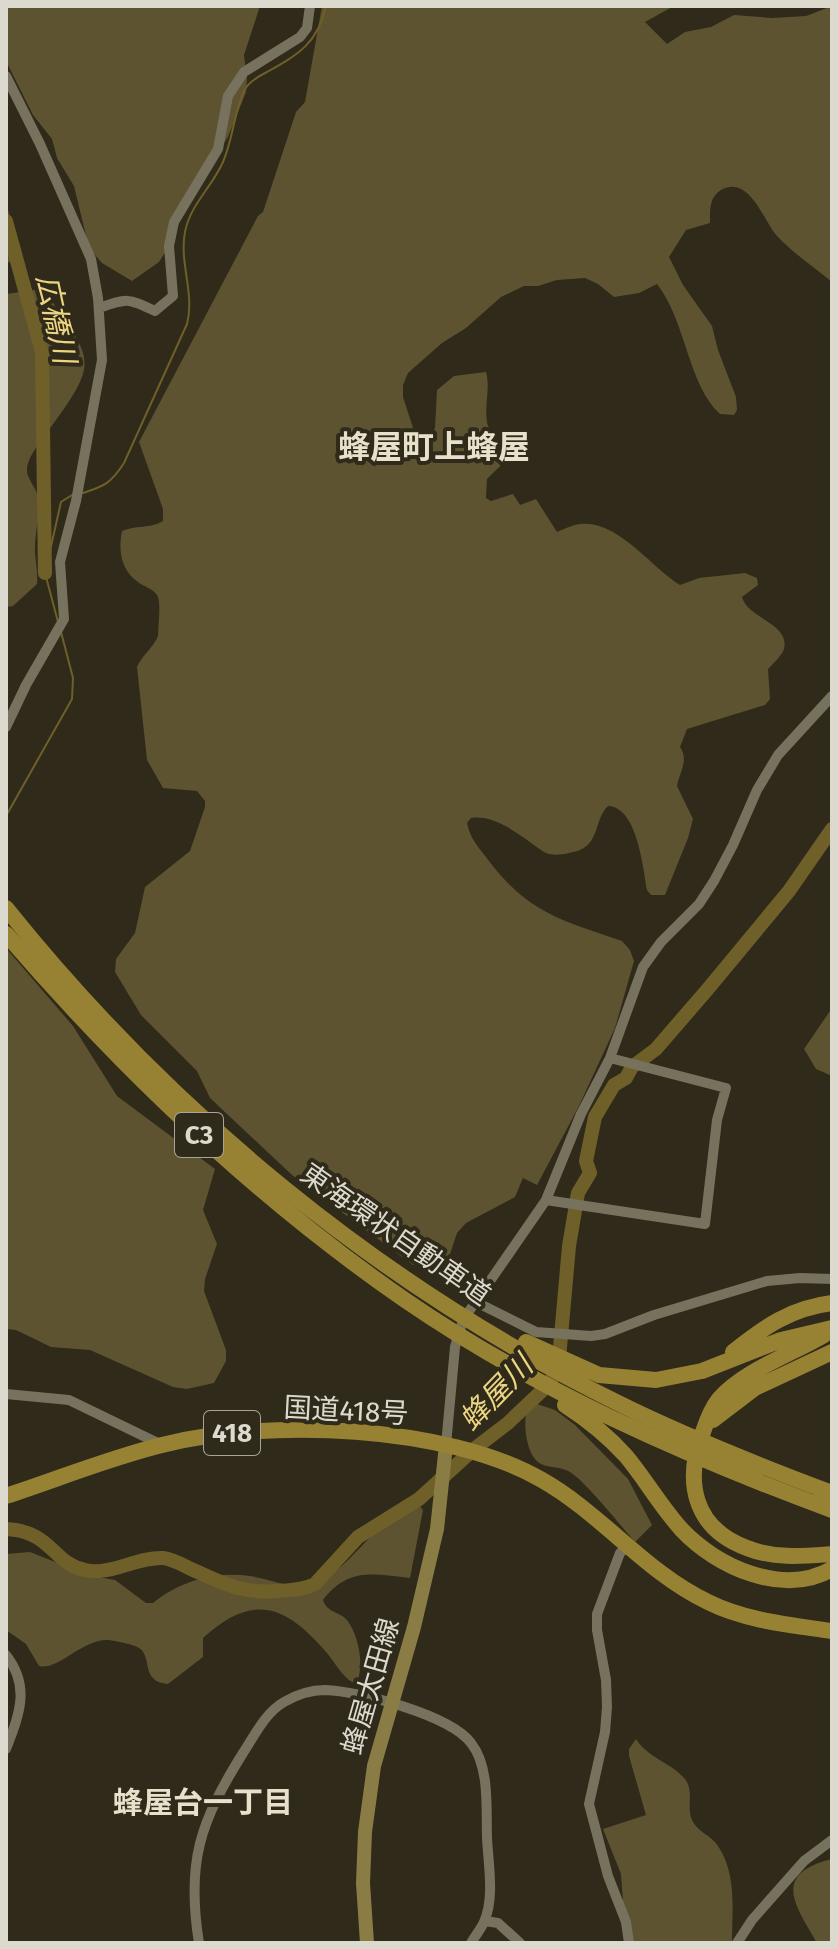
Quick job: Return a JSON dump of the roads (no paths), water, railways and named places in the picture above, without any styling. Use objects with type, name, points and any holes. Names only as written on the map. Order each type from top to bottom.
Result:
[{"type":"highway","name":"東海環状自動車道","points":[[6,908],[47,970]]},
{"type":"highway","name":"東海環状自動車道","points":[[6,934],[47,970],[173,1112],[271,1198],[378,1270],[503,1340],[616,1412],[752,1480],[832,1510]]},
{"type":"highway","name":"東海環状自動車道","points":[[378,1270],[407,1301],[535,1378],[616,1412],[832,1493]]},
{"type":"highway","points":[[378,1270],[569,1364],[599,1375],[645,1381],[672,1378],[712,1367],[781,1340],[832,1329]]},
{"type":"highway","points":[[407,1301],[442,1328],[589,1421],[624,1455],[682,1530],[720,1559],[749,1573],[779,1579],[806,1579],[832,1569]]},
{"type":"highway","points":[[712,1367],[775,1320],[803,1308],[832,1303]]},
{"type":"highway","points":[[832,1329],[728,1390],[713,1408],[702,1433],[692,1472],[701,1508],[717,1529],[734,1543],[774,1555],[832,1554]]},
{"type":"highway","points":[[702,1433],[719,1414],[748,1393],[793,1368],[832,1352]]},
{"type":"highway","name":"国道418号","points":[[6,1496],[162,1445],[224,1434],[328,1430],[395,1434],[483,1453],[543,1480],[584,1509],[658,1571],[708,1603],[731,1612],[832,1631]]},
{"type":"main road","name":"蜂屋太田線","points":[[367,1943],[363,1883],[365,1832],[374,1766],[414,1627],[437,1529],[446,1445]]},
{"type":"street","points":[[99,308],[130,299],[155,311],[173,296],[169,246],[174,222],[218,149],[228,96],[244,72],[300,37],[307,28],[310,6]]},
{"type":"street","points":[[6,76],[91,259],[99,308],[102,360],[76,501],[60,562],[64,619],[6,727]]},
{"type":"street","points":[[446,1445],[455,1347],[463,1320],[546,1200],[581,1114],[610,1058],[643,967],[661,942],[699,904],[714,881],[757,790],[778,755],[832,696]]},
{"type":"street","points":[[546,1200],[705,1224],[717,1120],[726,1088],[610,1058]]},
{"type":"street","points":[[474,1301],[536,1332],[591,1336],[767,1281],[832,1279]]},
{"type":"street","points":[[6,1394],[69,1400],[162,1445]]},
{"type":"street","points":[[628,1546],[620,1553],[597,1614],[607,1707],[605,1732],[589,1804],[608,1876],[626,1922],[629,1943]]},
{"type":"street","points":[[6,1655],[23,1693],[6,1749]]},
{"type":"street","points":[[199,1943],[194,1913],[193,1873],[201,1832],[211,1808],[266,1716],[298,1695],[321,1690],[391,1704],[442,1721],[462,1734],[478,1753],[485,1782],[489,1891],[485,1921],[471,1943]]},
{"type":"street","points":[[737,1943],[752,1920],[804,1861],[832,1840]]},
{"type":"street","points":[[485,1921],[498,1923],[520,1943]]},
{"type":"waterway","points":[[83,493],[107,483],[124,463],[187,324],[189,301],[185,232],[196,205],[223,162],[244,91],[254,80],[306,46],[318,29],[326,6]]},
{"type":"waterway","name":"広橋川","points":[[6,221],[42,352],[45,573]]},
{"type":"waterway","points":[[58,622],[45,573],[61,502],[72,495]]},
{"type":"waterway","points":[[6,816],[72,699],[73,678],[61,632]]},
{"type":"waterway","name":"蜂屋川","points":[[6,1529],[33,1535],[74,1567],[85,1570],[104,1571],[163,1558],[234,1587],[279,1591],[302,1589],[315,1584],[358,1537],[419,1499],[508,1423],[548,1385],[555,1374],[578,1193],[590,1173],[586,1161],[595,1117],[614,1085],[626,1078],[632,1067],[656,1049],[707,990],[789,891],[832,829]]},
{"type":"district","name":"蜂屋町上蜂屋","points":[[434,447]]},
{"type":"district","name":"蜂屋台一丁目","points":[[203,1803]]}]
